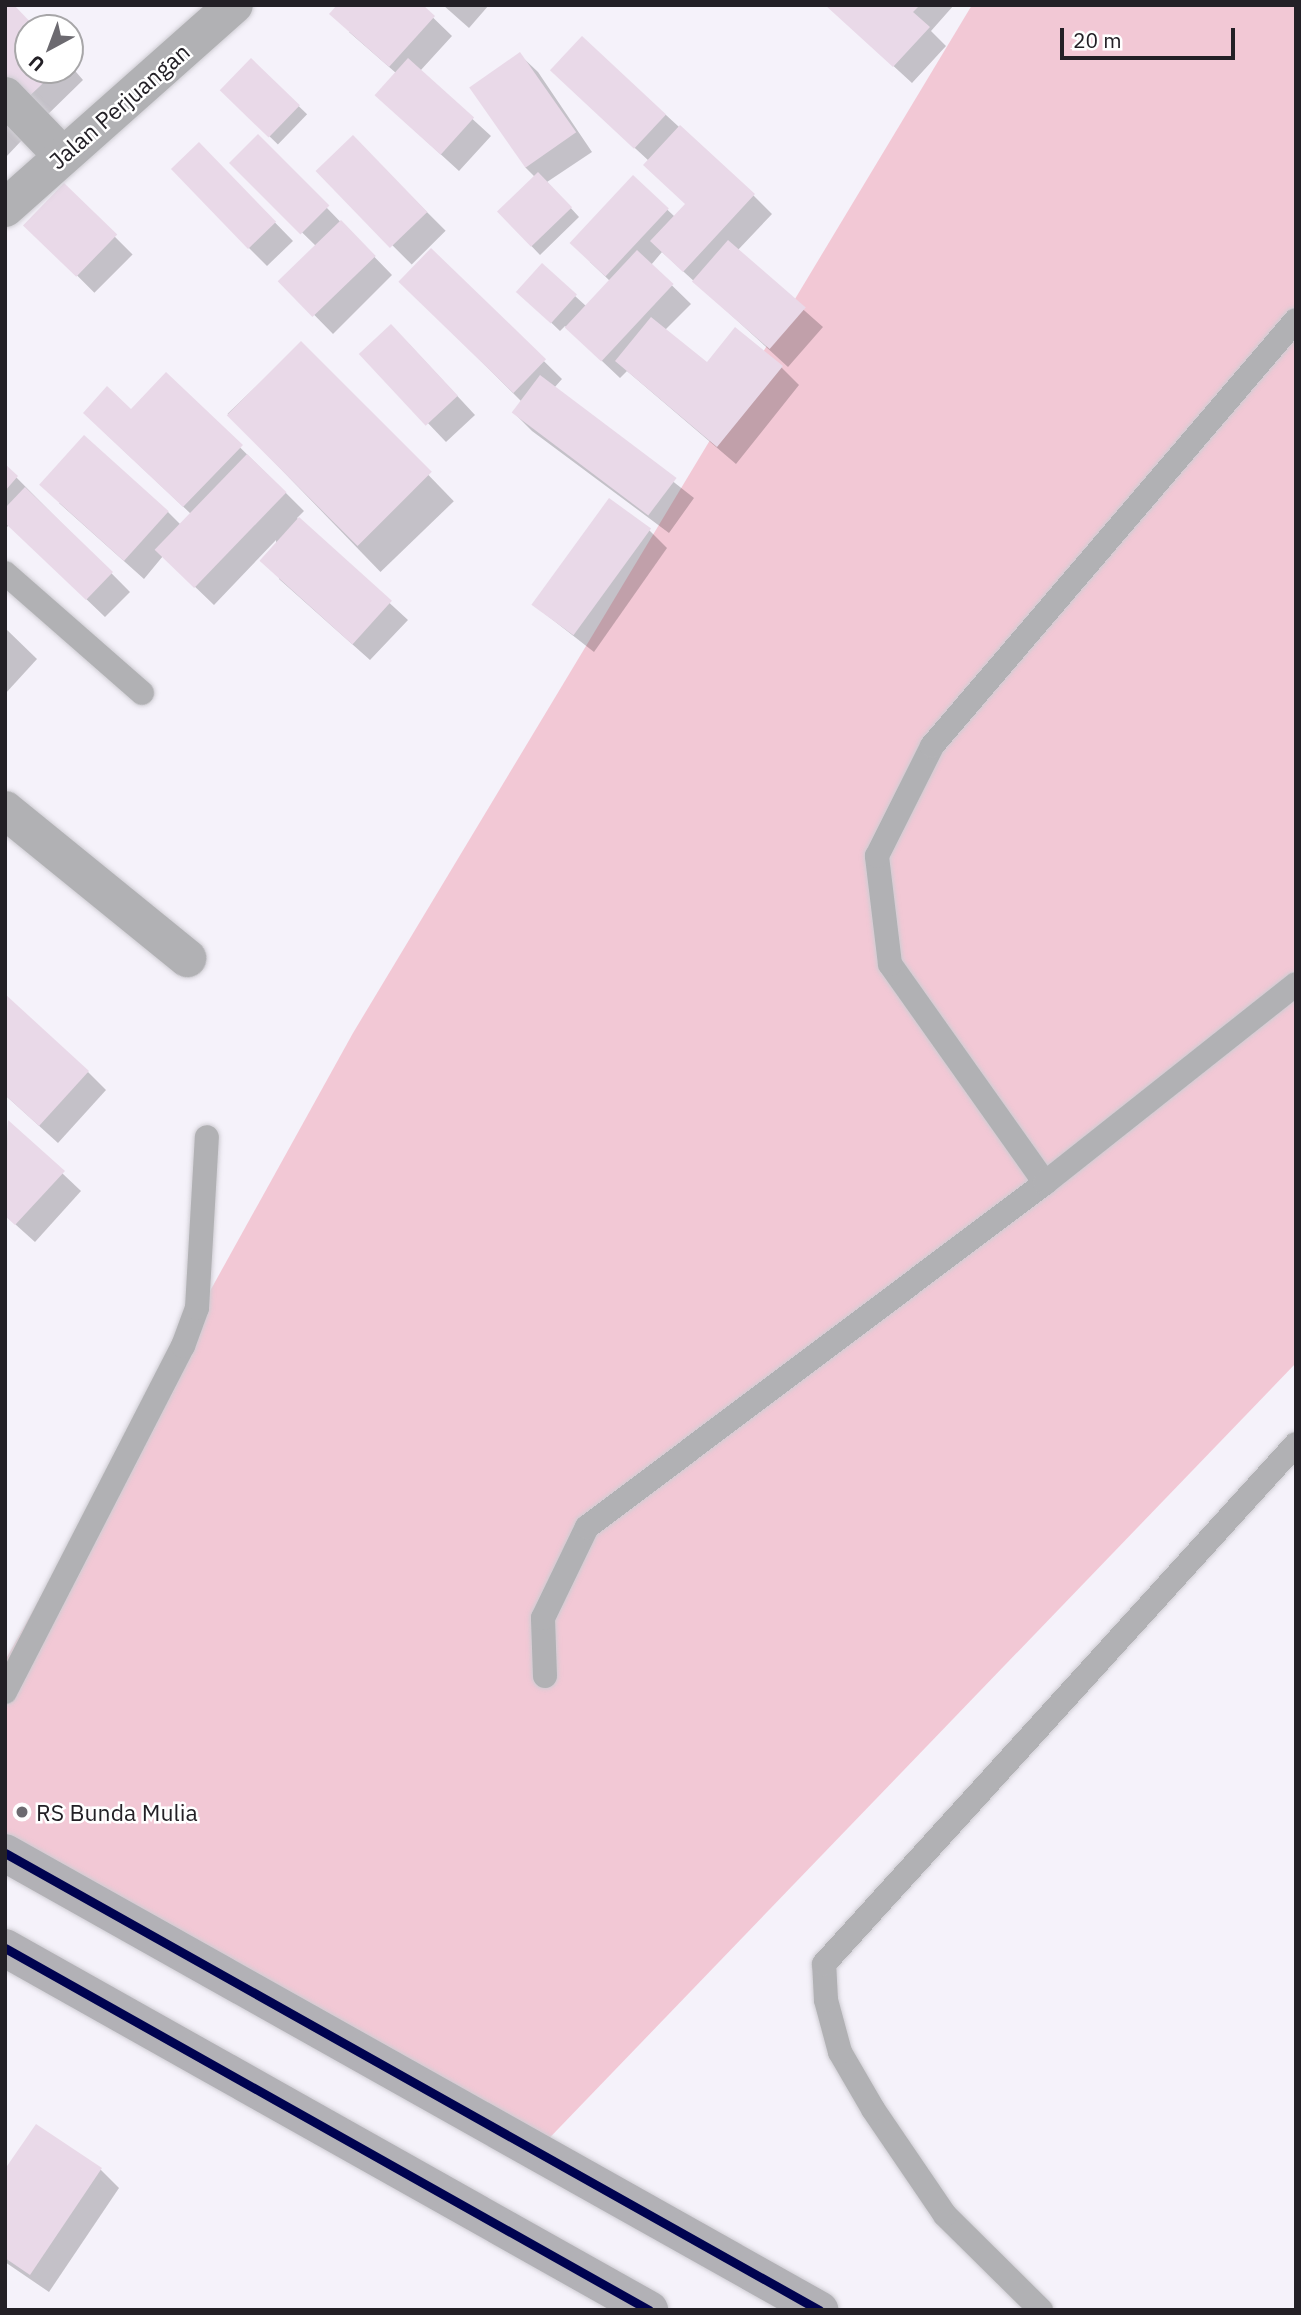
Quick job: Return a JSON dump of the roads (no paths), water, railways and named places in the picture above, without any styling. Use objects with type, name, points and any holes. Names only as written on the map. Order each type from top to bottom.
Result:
[{"type":"highway","points":[[5,1853],[819,2310]]},
{"type":"highway","points":[[5,1948],[649,2310]]},
{"type":"street","name":"Jalan Perjuangan","points":[[5,208],[234,5]]},
{"type":"street","points":[[5,96],[63,156]]},
{"type":"street","points":[[5,810],[187,958]]},
{"type":"lane","points":[[1045,1183],[890,964],[877,856],[932,746],[1296,320]]},
{"type":"lane","points":[[5,573],[142,692]]},
{"type":"lane","points":[[545,1676],[542,1618],[587,1527],[1045,1183],[1296,984]]},
{"type":"lane","points":[[5,1692],[183,1346],[197,1308],[207,1138]]},
{"type":"lane","points":[[1041,2310],[946,2215],[873,2109],[840,2052],[826,2000],[824,1964],[1296,1444]]},
{"type":"place","name":"RS Bunda Mulia","points":[[22,1812]]}]
